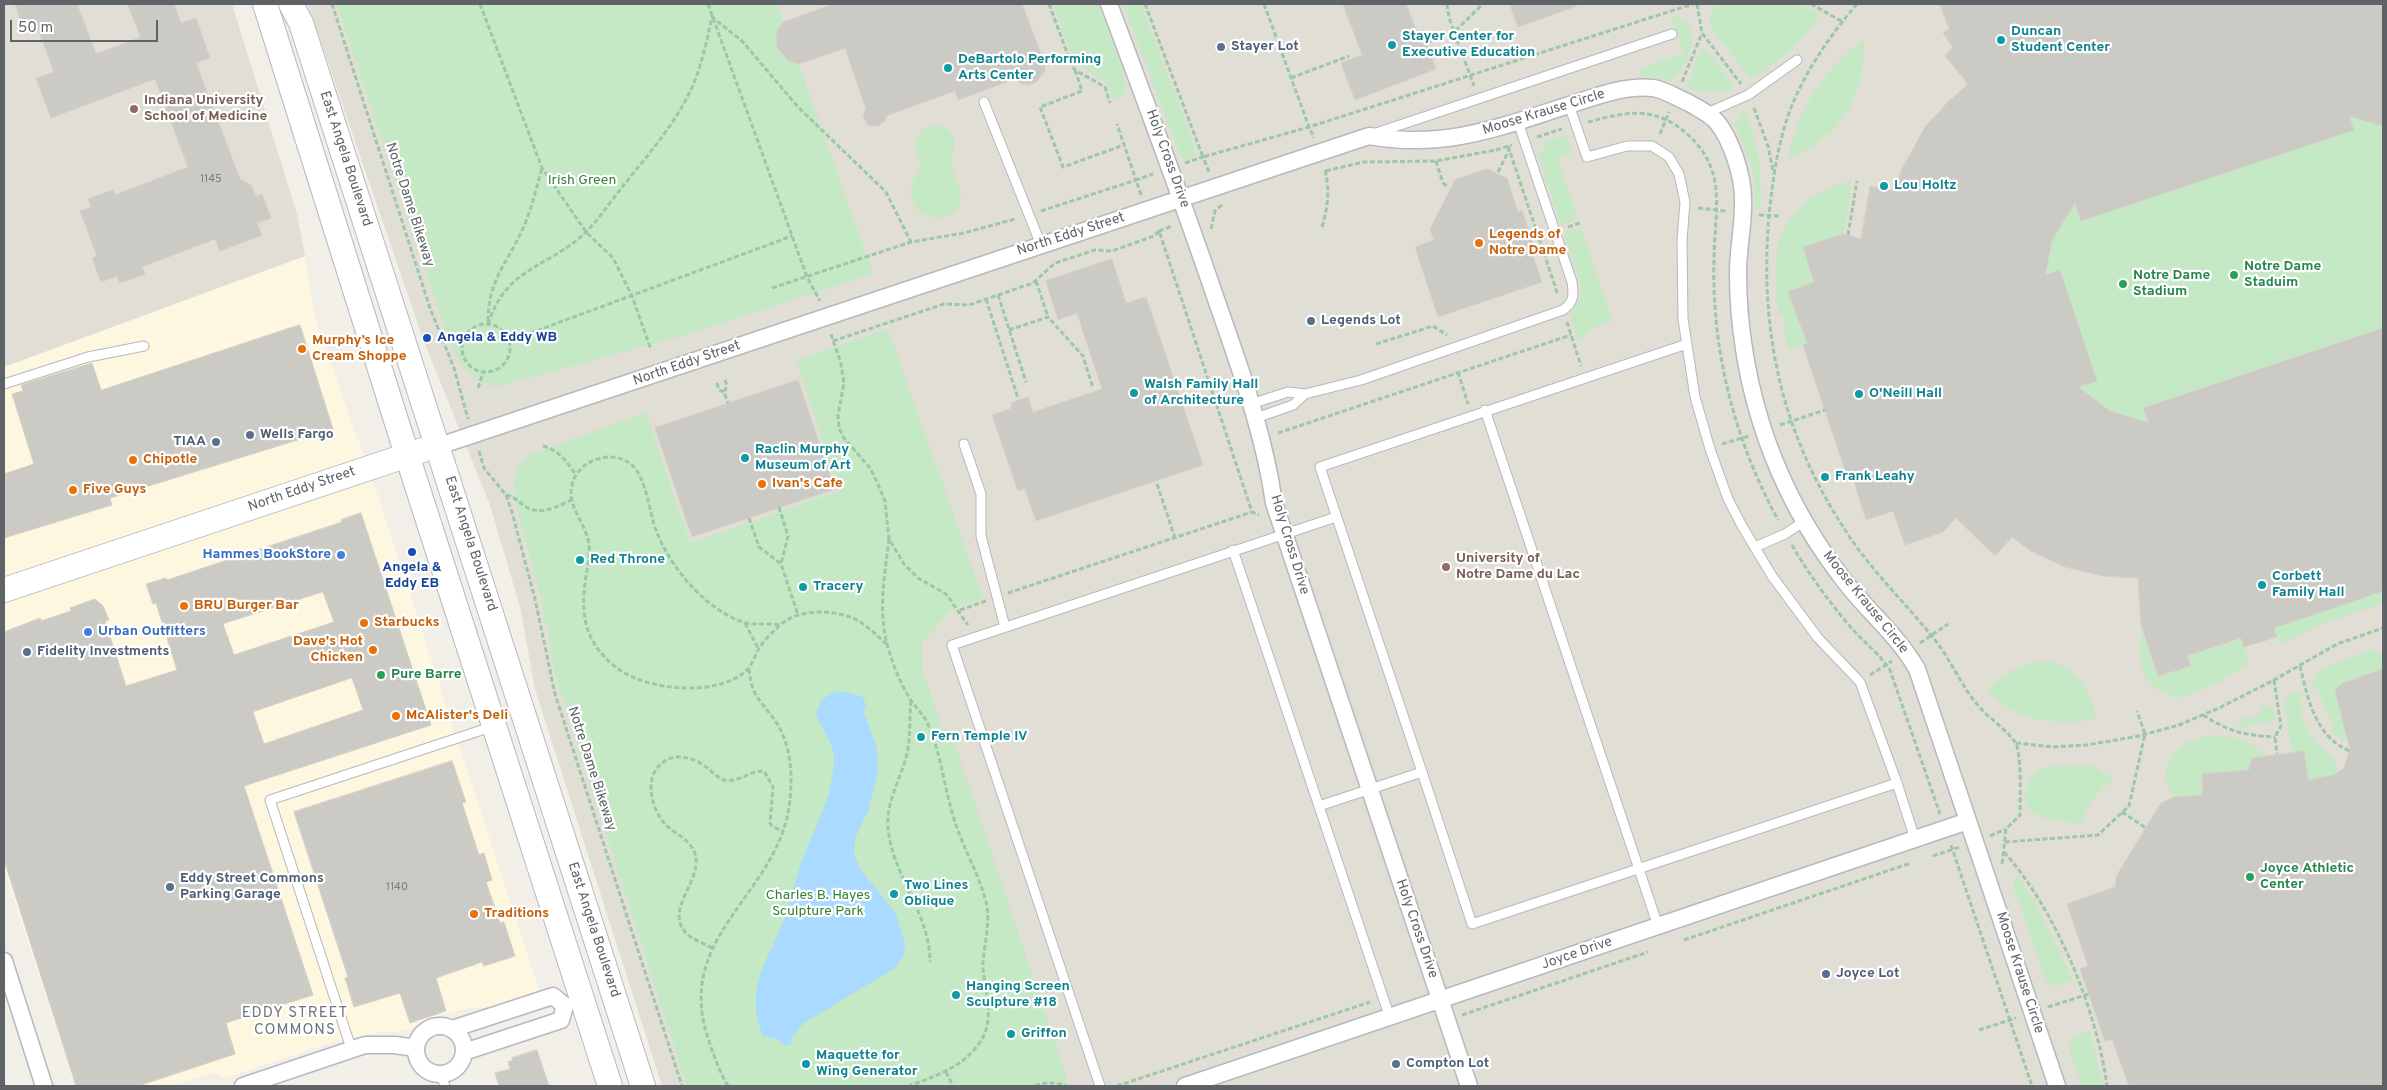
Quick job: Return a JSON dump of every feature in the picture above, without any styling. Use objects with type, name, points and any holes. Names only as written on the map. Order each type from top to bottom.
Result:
[{"type":"main road","points":[[265,4],[494,726],[574,1003],[610,1086]]},
{"type":"main road","name":"East Angela Boulevard","points":[[291,4],[301,23],[644,1086]]},
{"type":"main road","name":"North Eddy Street","points":[[4,590],[407,455],[439,446]]},
{"type":"street","name":"Holy Cross Drive","points":[[1109,4],[1182,198],[1254,412],[1268,464],[1277,536],[1369,789],[1469,1086]]},
{"type":"street","name":"Moose Krause Circle","points":[[1369,136],[1392,140],[1457,138],[1518,122],[1611,92],[1654,88],[1676,96],[1707,113],[1718,123],[1734,154],[1741,178],[1744,200],[1738,272],[1739,308],[1752,395],[1774,460],[1804,522],[1843,579],[1899,642],[1917,669],[2057,1086]]},
{"type":"street","name":"North Eddy Street","points":[[439,446],[1369,136]]},
{"type":"street","name":"Joyce Drive","points":[[1185,1086],[1968,821]]},
{"type":"street","points":[[4,961],[44,1086]]},
{"type":"street","points":[[452,1029],[461,1039],[464,1052],[463,1059],[443,1081],[427,1072],[415,1054],[417,1040],[426,1030],[439,1026],[452,1029],[553,996],[574,1003],[561,1020],[464,1052]]},
{"type":"street","points":[[243,1086],[364,1045],[395,1045],[415,1048]]},
{"type":"lane","points":[[1369,136],[1672,34]]},
{"type":"lane","points":[[1707,113],[1748,95],[1796,60]]},
{"type":"lane","points":[[984,102],[1040,245]]},
{"type":"lane","points":[[1569,105],[1587,157],[1627,146],[1652,146],[1668,157],[1679,174],[1685,202],[1682,267],[1683,319],[1689,370],[1702,425],[1728,499],[1772,576],[1818,638],[1860,682],[1897,783],[1915,839]]},
{"type":"lane","points":[[1254,412],[1288,392],[1305,394],[1361,380],[1563,310],[1570,305],[1574,294],[1572,282],[1518,122]]},
{"type":"lane","points":[[1687,344],[1485,410],[1320,467],[1472,924],[1897,783]]},
{"type":"lane","points":[[4,384],[88,357],[144,346]]},
{"type":"lane","points":[[1254,412],[1293,405],[1305,394]]},
{"type":"lane","points":[[1485,410],[1658,926]]},
{"type":"lane","points":[[964,444],[981,494],[981,536],[1006,627]]},
{"type":"lane","points":[[1100,1086],[952,645],[1336,517]]},
{"type":"lane","points":[[1755,547],[1785,534],[1804,522]]},
{"type":"lane","points":[[1233,550],[1390,1018]]},
{"type":"lane","points":[[351,1048],[270,800],[494,726]]},
{"type":"lane","points":[[1319,806],[1422,772]]},
{"type":"path","name":"Notre Dame Bikeway","points":[[332,4],[430,308],[454,368],[466,411]]},
{"type":"path","points":[[480,4],[542,168],[586,232],[613,258],[632,296],[651,350]]},
{"type":"path","points":[[708,4],[807,277],[822,307]]},
{"type":"path","points":[[1049,4],[1082,91],[1040,107],[1063,167],[1124,145]]},
{"type":"path","points":[[1145,4],[1203,158]]},
{"type":"path","points":[[1264,4],[1319,152],[1328,187],[1328,206],[1322,226]]},
{"type":"path","points":[[1446,4],[1470,75]]},
{"type":"path","points":[[1428,42],[1454,32],[1483,4]]},
{"type":"path","points":[[1185,164],[1309,127],[1693,4]]},
{"type":"path","points":[[1811,4],[1843,22]]},
{"type":"path","points":[[1857,4],[1812,64],[1792,104],[1773,171],[1766,292],[1777,374],[1791,422],[1814,479],[1850,538],[1885,583],[1932,636],[1969,694],[1984,712],[2016,743],[2053,747],[2087,745],[2145,734],[2179,725],[2202,715],[2274,680],[2337,644],[2383,628]]},
{"type":"path","points":[[488,324],[493,308],[518,278],[563,250],[586,232],[657,143],[685,102],[698,73],[712,17]]},
{"type":"path","points":[[712,17],[742,41],[798,107],[886,192],[911,242]]},
{"type":"path","points":[[1681,85],[1702,33]]},
{"type":"path","points":[[1291,78],[1349,56]]},
{"type":"path","points":[[1075,70],[1104,87],[1110,104]]},
{"type":"path","points":[[1659,137],[1672,106]]},
{"type":"path","points":[[1117,124],[1136,180]]},
{"type":"path","points":[[1496,150],[1508,146],[1510,150],[1581,367]]},
{"type":"path","points":[[1498,172],[1510,150]]},
{"type":"path","points":[[1436,160],[1444,183],[1448,187]]},
{"type":"path","points":[[488,324],[490,293],[497,275],[524,225],[542,168]]},
{"type":"path","points":[[772,288],[911,242],[964,233],[1028,216],[1159,172]]},
{"type":"path","points":[[1848,235],[1857,181]]},
{"type":"path","points":[[1697,208],[1732,212]]},
{"type":"path","points":[[1754,215],[1779,216]]},
{"type":"path","points":[[1563,229],[1580,223]]},
{"type":"path","points":[[833,341],[944,304],[970,305],[1036,281],[1055,263],[1094,250],[1112,252],[1154,236],[1159,231],[1252,512]]},
{"type":"path","points":[[510,341],[792,236]]},
{"type":"path","points":[[1036,281],[1048,317],[1083,356],[1093,388]]},
{"type":"path","points":[[998,295],[1026,382]]},
{"type":"path","points":[[986,299],[1018,398]]},
{"type":"path","points":[[1009,330],[1048,317]]},
{"type":"path","points":[[488,324],[502,330],[510,341],[509,357],[506,364],[492,372],[483,373],[470,367],[465,361],[462,346],[469,332],[475,327],[488,324]]},
{"type":"path","points":[[1376,344],[1433,326],[1445,335],[1450,333]]},
{"type":"path","points":[[829,329],[844,383],[838,415],[839,428],[844,438],[870,468],[885,501],[889,539],[883,611],[888,645],[911,701],[923,716],[935,742],[945,777],[951,809],[977,875],[987,909],[983,962],[989,1008],[988,1022],[983,1037],[963,1061],[946,1072],[910,1086]]},
{"type":"path","points":[[1278,433],[1571,335]]},
{"type":"path","points":[[1458,372],[1468,404]]},
{"type":"path","points":[[478,388],[483,373]]},
{"type":"path","points":[[724,392],[727,386],[725,380]]},
{"type":"path","points":[[717,383],[719,390],[724,392],[728,403]]},
{"type":"path","points":[[1791,422],[1825,410]]},
{"type":"path","points":[[1722,444],[1754,434]]},
{"type":"path","points":[[543,446],[552,448],[560,454],[576,475]]},
{"type":"path","points":[[779,625],[745,622],[720,609],[700,594],[672,562],[656,529],[646,492],[632,464],[617,456],[599,458],[576,475],[571,486],[571,500],[584,528],[589,548],[582,602],[584,615],[594,644],[617,668],[631,677],[645,682],[675,687],[715,686],[734,681],[749,670],[758,649],[779,625],[798,615],[818,613],[841,614],[857,620],[888,645]]},
{"type":"path","name":"Notre Dame Bikeway","points":[[482,461],[484,468],[506,495],[536,598],[555,694],[682,1086]]},
{"type":"path","points":[[1157,484],[1175,538]]},
{"type":"path","points":[[506,495],[516,497],[526,507],[533,510],[547,510],[571,500]]},
{"type":"path","points":[[779,508],[788,536],[781,564],[798,615]]},
{"type":"path","points":[[960,610],[1252,512],[1263,517],[1277,536]]},
{"type":"path","points":[[749,518],[759,547],[781,564]]},
{"type":"path","points":[[889,539],[904,564],[918,578],[946,594],[960,610],[970,628]]},
{"type":"path","points":[[1792,545],[1849,626],[1886,664],[1940,815]]},
{"type":"path","points":[[745,622],[758,649]]},
{"type":"path","points":[[1917,645],[1948,624]]},
{"type":"path","points":[[1869,675],[1899,656]]},
{"type":"path","points":[[2300,666],[2317,722],[2329,738],[2340,748],[2350,752]]},
{"type":"path","points":[[728,1086],[707,1036],[700,1005],[704,969],[712,948],[769,859],[783,831],[791,785],[788,750],[778,724],[753,690],[749,670]]},
{"type":"path","points":[[2274,680],[2281,726],[2275,737],[2277,754]]},
{"type":"path","points":[[911,701],[910,737],[906,758],[889,806],[888,827],[892,846],[928,935],[930,962]]},
{"type":"path","points":[[2005,842],[2098,835],[2129,806],[2145,734],[2137,711]]},
{"type":"path","points":[[2202,715],[2227,730],[2250,736],[2275,737]]},
{"type":"path","points":[[1986,838],[2006,829],[2020,815],[2021,787],[2016,743]]},
{"type":"path","points":[[712,948],[687,934],[679,920],[681,905],[697,870],[697,860],[693,849],[662,820],[657,810],[650,784],[653,774],[659,765],[677,756],[699,762],[724,780],[731,780],[764,771],[773,787],[770,823],[773,827],[783,831]]},
{"type":"path","points":[[2122,812],[2146,828]]},
{"type":"path","points":[[2006,829],[2004,852],[2022,872],[2047,914],[2071,962],[2097,1038],[2107,1086]]},
{"type":"path","points":[[1950,841],[2032,1086]]},
{"type":"path","points":[[1932,856],[1963,846]]},
{"type":"path","points":[[1684,940],[1912,863]]},
{"type":"path","points":[[1459,1016],[1648,952]]},
{"type":"path","points":[[2048,1007],[2089,994]]},
{"type":"path","points":[[1118,1086],[1383,998]]},
{"type":"path","points":[[1980,1030],[2021,1016]]},
{"type":"path","points":[[946,1072],[953,1086]]},
{"type":"path","points":[[1034,1086],[1047,1082],[1067,1086]]},
{"type":"shaded area","name":"Indiana University School of Medicine","points":[[4,4],[232,4],[297,214],[305,256],[4,367]]},
{"type":"shaded area","name":"University of Notre Dame du Lac","points":[[308,4],[2383,4],[2383,1086],[662,1086],[535,689],[520,607],[490,505],[423,339]]},
{"type":"shaded area","points":[[305,256],[316,322],[378,496],[539,991],[495,1006],[474,1007],[438,1016],[405,1031],[374,1033],[330,1043],[225,1078],[212,1073],[172,1086],[75,1086],[4,869],[4,367]]},
{"type":"green space","name":"Irish Green","points":[[337,4],[777,4],[784,21],[776,37],[777,47],[788,61],[799,64],[873,274],[689,334],[495,387],[485,382],[466,370],[449,342]]},
{"type":"green space","points":[[1053,4],[1098,4],[1124,74],[1125,91],[1120,97],[1113,101],[1107,83],[1075,63]]},
{"type":"green space","points":[[1123,4],[1141,4],[1197,153],[1196,156],[1182,160]]},
{"type":"green space","points":[[1718,4],[1785,4],[1810,9],[1819,13],[1819,17],[1788,53],[1749,80],[1712,28],[1710,17]]},
{"type":"green space","name":"Notre Dame Stadium","points":[[2166,4],[2383,4],[2383,498],[2141,578],[2105,576],[2073,569],[2042,556],[2012,537],[1995,556],[1956,517],[1861,274],[1861,238],[1870,186],[1894,191],[1914,147],[1939,112],[1969,85],[2003,63],[2081,31]]},
{"type":"green space","points":[[1671,16],[1686,20],[1692,35],[1690,52],[1682,69],[1671,81],[1641,76],[1639,69],[1684,53]]},
{"type":"green space","points":[[1864,39],[1864,60],[1861,79],[1847,112],[1837,126],[1823,139],[1808,150],[1789,159],[1797,125],[1815,92],[1838,63]]},
{"type":"green space","points":[[1703,49],[1714,58],[1735,88],[1710,92],[1686,88]]},
{"type":"green space","points":[[1744,108],[1753,131],[1760,167],[1761,205],[1755,209],[1753,171],[1735,123]]},
{"type":"green space","points":[[928,126],[943,126],[953,136],[952,165],[961,192],[957,210],[944,217],[937,218],[924,214],[918,209],[911,196],[911,186],[920,167],[915,141]]},
{"type":"green space","points":[[1566,135],[1572,153],[1558,159],[1578,219],[1561,225],[1538,154],[1545,149],[1544,142]]},
{"type":"green space","points":[[1852,181],[1844,234],[1803,247],[1814,282],[1788,292],[1807,343],[1787,350],[1783,314],[1778,314],[1776,291],[1776,261],[1780,239],[1793,215],[1814,196],[1826,189]]},
{"type":"green space","points":[[1581,227],[1613,322],[1607,322],[1594,328],[1579,341],[1570,314],[1581,297],[1582,287],[1564,233]]},
{"type":"green space","name":"Charles B. Hayes Sculpture Park","points":[[888,329],[983,598],[951,610],[922,642],[922,668],[941,726],[950,730],[1066,1076],[1067,1086],[687,1086],[556,677],[542,602],[516,504],[514,482],[516,471],[522,461],[530,455],[646,412],[690,543],[839,491],[796,360]]},
{"type":"green space","points":[[2383,591],[2383,603],[2326,622],[2280,645],[2274,628]]},
{"type":"green space","points":[[2142,626],[2147,627],[2148,643],[2159,676],[2191,666],[2187,656],[2241,638],[2249,663],[2227,678],[2198,692],[2176,698],[2155,688],[2145,676],[2140,659]]},
{"type":"green space","points":[[2375,649],[2378,655],[2383,654],[2383,669],[2341,684],[2335,690],[2349,740],[2343,741],[2330,730],[2335,725],[2327,715],[2317,688],[2313,690],[2314,678],[2316,674],[2327,667]]},
{"type":"green space","points":[[2035,662],[2055,663],[2064,667],[2078,678],[2092,701],[2096,719],[2067,722],[2037,719],[2010,709],[1988,689],[2010,672]]},
{"type":"green space","points":[[2292,692],[2300,692],[2303,696],[2300,699],[2304,714],[2300,716],[2315,742],[2334,758],[2337,773],[2334,775],[2308,780],[2302,751],[2292,752],[2284,704]]},
{"type":"green space","points":[[2268,705],[2274,710],[2274,720],[2241,728],[2239,726],[2238,722],[2247,717],[2250,720],[2261,713],[2260,709]]},
{"type":"green space","points":[[2209,735],[2224,736],[2246,742],[2265,756],[2252,759],[2256,788],[2228,772],[2202,774],[2203,795],[2175,797],[2166,776],[2168,762],[2177,750],[2186,743]]},
{"type":"green space","points":[[2092,765],[2114,780],[2093,798],[2082,824],[2042,817],[2028,807],[2025,798],[2027,787],[2032,776],[2038,770],[2053,766]]},
{"type":"green space","points":[[2015,878],[2019,878],[2038,908],[2073,980],[2055,987],[2045,979],[2013,885]]},
{"type":"green space","points":[[2090,1031],[2103,1086],[2082,1086],[2070,1051],[2072,1036]]},
{"type":"water","points":[[842,691],[863,697],[866,705],[864,712],[877,749],[878,773],[868,811],[855,838],[854,855],[861,870],[896,914],[905,944],[904,955],[895,968],[804,1023],[792,1036],[791,1044],[785,1046],[777,1039],[763,1036],[758,1020],[756,992],[763,967],[781,927],[802,861],[827,799],[833,773],[834,754],[816,714],[821,700],[831,694]]},
{"type":"building","points":[[15,4],[77,4],[96,54],[141,37],[127,4],[174,4],[181,23],[196,18],[210,58],[196,63],[240,179],[251,185],[256,196],[262,194],[271,218],[257,223],[262,235],[220,251],[215,239],[142,267],[145,274],[120,283],[117,276],[101,282],[92,258],[97,256],[80,211],[91,207],[88,199],[113,190],[115,195],[188,167],[155,79],[51,118],[36,78],[54,72],[36,24],[24,28]]},
{"type":"building","name":"DeBartolo Performing Arts Center","points":[[833,4],[1022,4],[1045,64],[1045,71],[1036,82],[1028,85],[1022,84],[1015,79],[958,100],[955,91],[886,116],[885,121],[878,126],[869,126],[863,117],[866,109],[845,48],[799,64],[788,61],[777,47],[776,33],[782,23]]},
{"type":"building","name":"Stayer Center for Executive Education","points":[[1343,4],[1406,4],[1418,34],[1422,33],[1436,69],[1355,100],[1341,63],[1362,55]]},
{"type":"building","points":[[1510,4],[1577,4],[1577,6],[1518,27]]},
{"type":"building","name":"Notre Dame Stadium","points":[[1940,4],[2383,4],[2383,126],[2349,116],[2354,130],[2081,221],[2075,203],[2052,240],[2045,275],[2060,270],[2097,381],[2078,387],[2110,411],[2149,423],[2143,408],[2383,328],[2383,591],[2274,628],[2277,637],[2244,647],[2241,638],[2187,656],[2191,666],[2158,676],[2141,624],[2138,578],[2103,576],[2065,567],[2031,551],[2012,537],[1995,556],[1956,518],[1943,532],[1905,545],[1893,511],[1866,520],[1851,472],[1846,473],[1803,345],[1807,343],[1788,292],[1814,282],[1803,247],[1844,234],[1861,239],[1870,186],[1894,191],[1902,169],[1925,127],[1968,84],[1945,56],[1953,47],[1943,33],[1949,29]]},
{"type":"building","name":"Legends of Notre Dame","points":[[1487,169],[1507,178],[1518,212],[1522,210],[1534,247],[1530,248],[1542,282],[1438,317],[1415,247],[1434,240],[1430,229],[1455,180]]},
{"type":"building","name":"Walsh Family Hall of Architecture","points":[[1112,259],[1126,303],[1146,297],[1203,465],[1036,521],[1025,489],[1018,491],[992,415],[1012,408],[1011,403],[1028,397],[1033,412],[1102,389],[1077,313],[1058,320],[1046,281]]},
{"type":"building","points":[[300,325],[333,429],[110,498],[112,505],[4,538],[4,474],[34,464],[12,394],[23,391],[21,385],[92,363],[101,390]]},
{"type":"building","name":"Raclin Murphy Museum of Art","points":[[798,380],[835,489],[692,537],[655,428]]},
{"type":"building","points":[[361,513],[431,725],[244,786],[313,995],[226,1023],[235,1054],[138,1086],[76,1086],[4,860],[4,632],[40,618],[41,621],[71,611],[70,608],[95,599],[103,606],[109,620],[105,621],[126,686],[177,670],[156,603],[153,604],[146,584],[166,578],[167,580],[342,522],[341,520]],"holes":[[[323,592],[334,622],[234,655],[223,624]],[[352,678],[363,710],[264,744],[253,712]]]},
{"type":"building","name":"Joyce Athletic Center","points":[[2383,669],[2383,1086],[2129,1086],[2112,1039],[2105,1041],[2080,969],[2088,966],[2067,904],[2115,887],[2117,875],[2161,803],[2174,797],[2203,795],[2202,774],[2249,770],[2252,758],[2304,751],[2308,780],[2334,775],[2344,768],[2350,749],[2335,691],[2341,684]]},
{"type":"building","points":[[452,761],[466,802],[462,803],[479,855],[484,853],[492,880],[486,882],[500,923],[504,922],[515,956],[484,966],[482,962],[436,978],[446,1011],[410,1023],[400,993],[354,1007],[345,978],[348,977],[294,812]]},
{"type":"building","points":[[537,1050],[549,1086],[499,1086],[495,1073],[510,1069],[508,1062],[513,1060],[512,1058]]},
{"type":"place","name":"Duncan Student Center","points":[[2001,40]]},
{"type":"place","name":"Stayer Center for Executive Education","points":[[1392,45]]},
{"type":"place","name":"Stayer Lot","points":[[1221,47]]},
{"type":"place","name":"DeBartolo Performing Arts Center","points":[[948,68]]},
{"type":"place","name":"Indiana University School of Medicine","points":[[134,109]]},
{"type":"place","name":"Lou Holtz","points":[[1884,186]]},
{"type":"place","name":"Legends of Notre Dame","points":[[1479,243]]},
{"type":"place","name":"Notre Dame Staduim","points":[[2234,275]]},
{"type":"place","name":"Notre Dame Stadium","points":[[2123,284]]},
{"type":"place","name":"Legends Lot","points":[[1311,321]]},
{"type":"place","name":"Angela & Eddy WB","points":[[427,338]]},
{"type":"place","name":"Murphy’s Ice Cream Shoppe","points":[[302,349]]},
{"type":"place","name":"Walsh Family Hall of Architecture","points":[[1134,393]]},
{"type":"place","name":"O'Neill Hall","points":[[1859,394]]},
{"type":"place","name":"Wells Fargo","points":[[250,435]]},
{"type":"place","name":"TIAA","points":[[216,442]]},
{"type":"place","name":"Raclin Murphy Museum of Art","points":[[745,458]]},
{"type":"place","name":"Chipotle","points":[[133,460]]},
{"type":"place","name":"Frank Leahy","points":[[1825,477]]},
{"type":"place","name":"Ivan's Cafe","points":[[762,484]]},
{"type":"place","name":"Five Guys","points":[[73,490]]},
{"type":"place","name":"Angela & Eddy EB","points":[[412,552]]},
{"type":"place","name":"Hammes BookStore","points":[[341,555]]},
{"type":"place","name":"Red Throne","points":[[580,560]]},
{"type":"place","name":"University of Notre Dame du Lac","points":[[1446,567]]},
{"type":"place","name":"Corbett Family Hall","points":[[2262,585]]},
{"type":"place","name":"Tracery","points":[[803,587]]},
{"type":"place","name":"BRU Burger Bar","points":[[184,606]]},
{"type":"place","name":"Starbucks","points":[[364,623]]},
{"type":"place","name":"Urban Outfitters","points":[[88,632]]},
{"type":"place","name":"Dave's Hot Chicken","points":[[373,650]]},
{"type":"place","name":"Fidelity Investments","points":[[27,652]]},
{"type":"place","name":"Pure Barre","points":[[381,675]]},
{"type":"place","name":"McAlister's Deli","points":[[396,716]]},
{"type":"place","name":"Fern Temple IV","points":[[921,737]]},
{"type":"place","name":"Joyce Athletic Center","points":[[2250,877]]},
{"type":"place","name":"Eddy Street Commons Parking Garage","points":[[170,887]]},
{"type":"place","name":"Two Lines Oblique","points":[[894,894]]},
{"type":"place","name":"Traditions","points":[[474,914]]},
{"type":"place","name":"Joyce Lot","points":[[1826,974]]},
{"type":"place","name":"Hanging Screen Sculpture #18","points":[[956,995]]},
{"type":"place","name":"Griffon","points":[[1011,1034]]},
{"type":"place","name":"Maquette for Wing Generator","points":[[806,1064]]},
{"type":"place","name":"Compton Lot","points":[[1396,1064]]},
{"type":"district","name":"EDDY STREET COMMONS","points":[[295,1022]]}]
